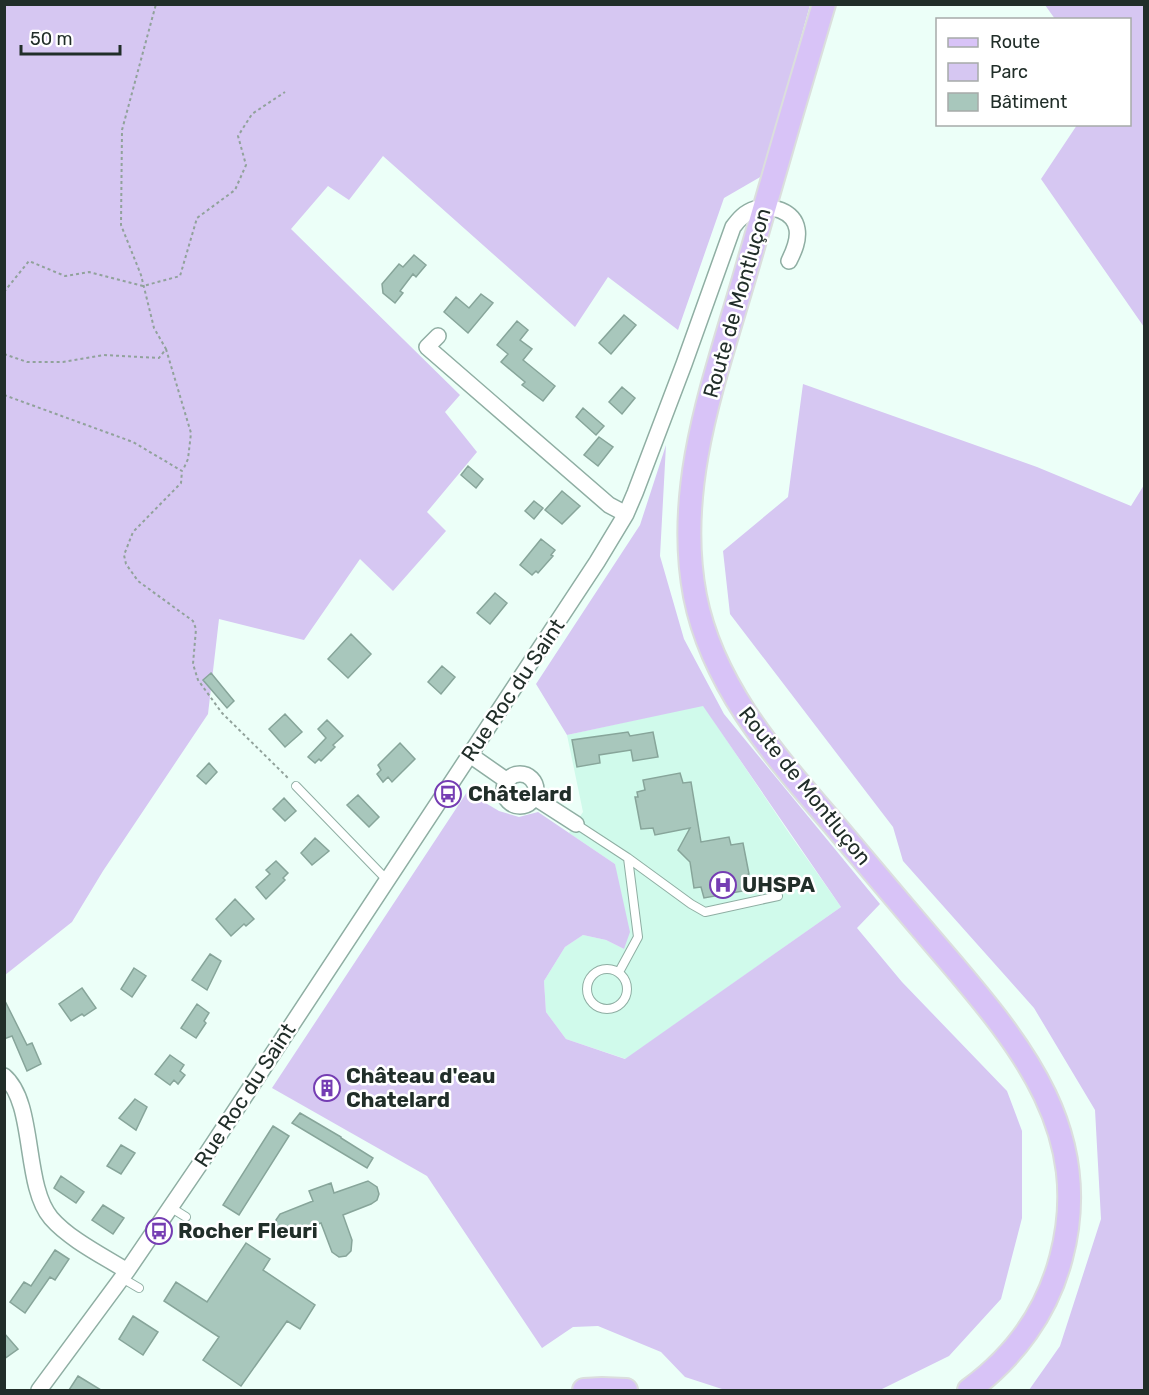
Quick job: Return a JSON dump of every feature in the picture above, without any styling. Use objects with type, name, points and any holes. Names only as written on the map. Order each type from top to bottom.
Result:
[{"type":"main road","name":"Route de Montluçon","points":[[824,4],[771,208],[709,466],[700,523],[700,551],[705,592],[712,621],[729,667],[767,729],[1006,1013],[1041,1064],[1063,1112],[1076,1160],[1078,1193],[1077,1227],[1068,1267],[1056,1299],[1038,1333],[1018,1359],[985,1390]]},
{"type":"main road","name":"Route de Montluçon","points":[[833,4],[771,208],[714,382],[693,474],[688,552],[695,597],[710,647],[729,687],[755,728],[985,1003],[1020,1049],[1052,1107],[1067,1162],[1069,1180],[1068,1222],[1054,1282],[1036,1317],[1017,1345],[995,1370],[969,1390]]},
{"type":"main road","points":[[584,1390],[626,1390]]},
{"type":"street","points":[[771,208],[788,214],[794,220],[797,241],[789,261]]},
{"type":"street","name":"Rue Roc du Saint","points":[[39,1390],[170,1207],[588,578],[626,514],[684,364],[730,232],[745,214],[755,209],[771,208]]},
{"type":"street","points":[[438,336],[427,347],[609,505],[626,514]]},
{"type":"street","points":[[470,755],[507,780]]},
{"type":"street","points":[[520,773],[530,777],[536,786],[534,797],[522,806],[511,804],[505,796],[504,785],[507,780],[520,773]]},
{"type":"street","points":[[534,797],[576,824]]},
{"type":"street","points":[[4,1076],[21,1103],[40,1197],[50,1217],[63,1230],[124,1274]]},
{"type":"lane","points":[[296,786],[387,880]]},
{"type":"lane","points":[[576,824],[705,912],[778,896]]},
{"type":"lane","points":[[620,972],[638,938],[628,858]]},
{"type":"lane","points":[[607,968],[620,972],[627,983],[623,1002],[611,1009],[598,1007],[593,1003],[587,991],[590,978],[594,973],[607,968]]},
{"type":"lane","points":[[170,1207],[186,1217]]},
{"type":"lane","points":[[124,1274],[139,1288]]},
{"type":"path","points":[[156,4],[122,130],[121,225],[143,286],[154,328],[166,349],[191,433],[188,459],[182,471],[181,483],[133,532],[124,555],[126,564],[138,581],[193,621],[196,629],[193,664],[198,680],[222,713],[296,786]]},
{"type":"path","points":[[4,292],[29,261],[65,276],[89,272],[143,286],[180,276],[197,218],[235,190],[246,165],[238,136],[252,114],[285,92]]},
{"type":"path","points":[[4,354],[27,362],[63,362],[104,355],[159,358],[166,349]]},
{"type":"path","points":[[4,395],[133,442],[182,471]]},
{"type":"shaded area","name":"UHSPA","points":[[703,705],[841,907],[626,1059],[566,1039],[546,1012],[544,981],[565,947],[583,935],[606,940],[624,949],[615,864],[569,833],[583,812],[567,735]]},
{"type":"green space","points":[[4,5],[810,5],[762,176],[724,198],[678,330],[608,277],[575,327],[383,156],[349,200],[328,186],[291,229],[460,395],[445,412],[477,452],[427,512],[446,531],[393,591],[360,559],[304,640],[219,619],[208,714],[103,871],[72,922],[5,975]]},
{"type":"green space","points":[[1045,5],[1144,5],[1144,327],[1041,179],[1076,126],[1131,126],[1131,18],[1054,18]]},
{"type":"green space","points":[[803,384],[1037,467],[1131,506],[1144,485],[1144,1390],[1029,1390],[1060,1346],[1101,1219],[1095,1110],[1034,1008],[903,861],[893,827],[730,614],[723,551],[788,497]]},
{"type":"green space","points":[[666,445],[660,556],[684,639],[724,714],[880,904],[857,928],[902,982],[1007,1091],[1022,1131],[1022,1218],[1001,1299],[949,1356],[882,1389],[722,1389],[685,1377],[661,1352],[598,1326],[573,1327],[542,1348],[427,1176],[272,1088],[467,792],[499,811],[519,817],[538,812],[615,864],[630,932],[624,949],[606,940],[583,935],[565,947],[544,981],[546,1012],[566,1039],[625,1059],[841,907],[703,706],[567,735],[536,684],[640,525]]},
{"type":"building","points":[[414,255],[426,265],[416,277],[413,274],[400,291],[403,293],[395,303],[383,293],[382,284],[399,264],[403,267]]},
{"type":"building","points":[[481,294],[493,303],[468,333],[444,312],[456,297],[469,308]]},
{"type":"building","points":[[624,315],[636,325],[611,354],[599,343]]},
{"type":"building","points":[[517,321],[528,330],[520,340],[532,349],[523,360],[555,386],[543,401],[522,385],[525,382],[501,362],[508,354],[497,345]]},
{"type":"building","points":[[622,387],[635,398],[622,414],[609,402]]},
{"type":"building","points":[[583,408],[604,426],[596,435],[576,417]]},
{"type":"building","points":[[599,437],[613,447],[598,466],[584,455]]},
{"type":"building","points":[[468,466],[483,479],[476,488],[461,475]]},
{"type":"building","points":[[562,491],[580,506],[562,524],[545,510]]},
{"type":"building","points":[[534,501],[543,508],[534,519],[525,511]]},
{"type":"building","points":[[541,539],[555,550],[551,555],[553,556],[538,573],[536,571],[532,575],[520,565]]},
{"type":"building","points":[[495,593],[507,603],[490,624],[477,613]]},
{"type":"building","points":[[351,634],[371,654],[348,678],[328,659]]},
{"type":"building","points":[[442,666],[455,677],[441,694],[428,682]]},
{"type":"building","points":[[211,673],[234,701],[227,708],[203,680]]},
{"type":"building","points":[[285,714],[302,732],[285,747],[269,729]]},
{"type":"building","points":[[327,720],[343,736],[321,761],[319,759],[315,763],[308,757],[326,738],[318,729]]},
{"type":"building","points":[[628,732],[630,736],[653,732],[658,757],[633,761],[631,750],[599,755],[600,763],[577,767],[572,740]]},
{"type":"building","points":[[400,743],[415,759],[392,782],[388,777],[383,782],[377,774],[381,770],[378,765]]},
{"type":"building","points":[[209,763],[217,772],[206,784],[197,776]]},
{"type":"building","points":[[680,773],[683,783],[691,782],[701,842],[729,837],[731,845],[743,843],[749,874],[746,875],[747,881],[742,882],[743,891],[704,898],[701,887],[694,888],[690,862],[678,850],[690,828],[655,835],[653,828],[641,829],[635,797],[638,797],[637,792],[645,790],[643,780]]},
{"type":"building","points":[[358,795],[379,817],[369,827],[347,805]]},
{"type":"building","points":[[284,798],[296,811],[285,821],[273,809]]},
{"type":"building","points":[[315,838],[329,851],[312,865],[301,853]]},
{"type":"building","points":[[276,861],[288,873],[283,878],[285,880],[266,899],[256,887],[270,874],[266,870]]},
{"type":"building","points":[[235,899],[254,919],[246,926],[244,924],[231,936],[216,919]]},
{"type":"building","points":[[210,954],[221,961],[207,990],[192,980]]},
{"type":"building","points":[[134,968],[146,976],[132,997],[121,989]]},
{"type":"building","points":[[82,988],[96,1008],[71,1021],[59,1004]]},
{"type":"building","points":[[4,999],[27,1045],[32,1043],[41,1064],[27,1071],[12,1036],[4,1039]]},
{"type":"building","points":[[197,1004],[209,1013],[204,1021],[206,1023],[196,1038],[181,1028]]},
{"type":"building","points":[[170,1055],[184,1065],[180,1071],[185,1075],[178,1084],[174,1080],[170,1085],[155,1074]]},
{"type":"building","points":[[135,1099],[147,1107],[136,1130],[119,1118]]},
{"type":"building","points":[[300,1113],[373,1158],[367,1168],[292,1123]]},
{"type":"building","points":[[273,1126],[289,1136],[239,1215],[223,1205]]},
{"type":"building","points":[[121,1145],[135,1153],[121,1174],[107,1166]]},
{"type":"building","points":[[61,1176],[84,1192],[76,1203],[54,1188]]},
{"type":"building","points":[[368,1181],[377,1187],[379,1194],[377,1200],[343,1215],[352,1240],[351,1251],[346,1256],[339,1257],[332,1252],[321,1223],[292,1233],[283,1233],[278,1229],[276,1220],[280,1214],[313,1201],[309,1191],[331,1183],[334,1193]]},
{"type":"building","points":[[103,1205],[124,1218],[113,1234],[92,1220]]},
{"type":"building","points":[[246,1243],[270,1259],[263,1270],[315,1305],[300,1329],[287,1321],[241,1386],[203,1360],[219,1337],[164,1301],[176,1282],[207,1302]]},
{"type":"building","points":[[55,1250],[69,1259],[55,1280],[50,1277],[25,1313],[10,1302],[24,1282],[31,1286]]},
{"type":"building","points":[[133,1316],[158,1332],[143,1355],[119,1339]]},
{"type":"building","points":[[4,1333],[18,1349],[4,1359]]},
{"type":"building","points":[[78,1376],[101,1390],[69,1390]]},
{"type":"place","name":"Châtelard","points":[[448,794]]},
{"type":"place","name":"UHSPA","points":[[723,885]]},
{"type":"place","name":"Château d'eau Chatelard","points":[[327,1088]]},
{"type":"place","name":"Rocher Fleuri","points":[[159,1231]]}]
